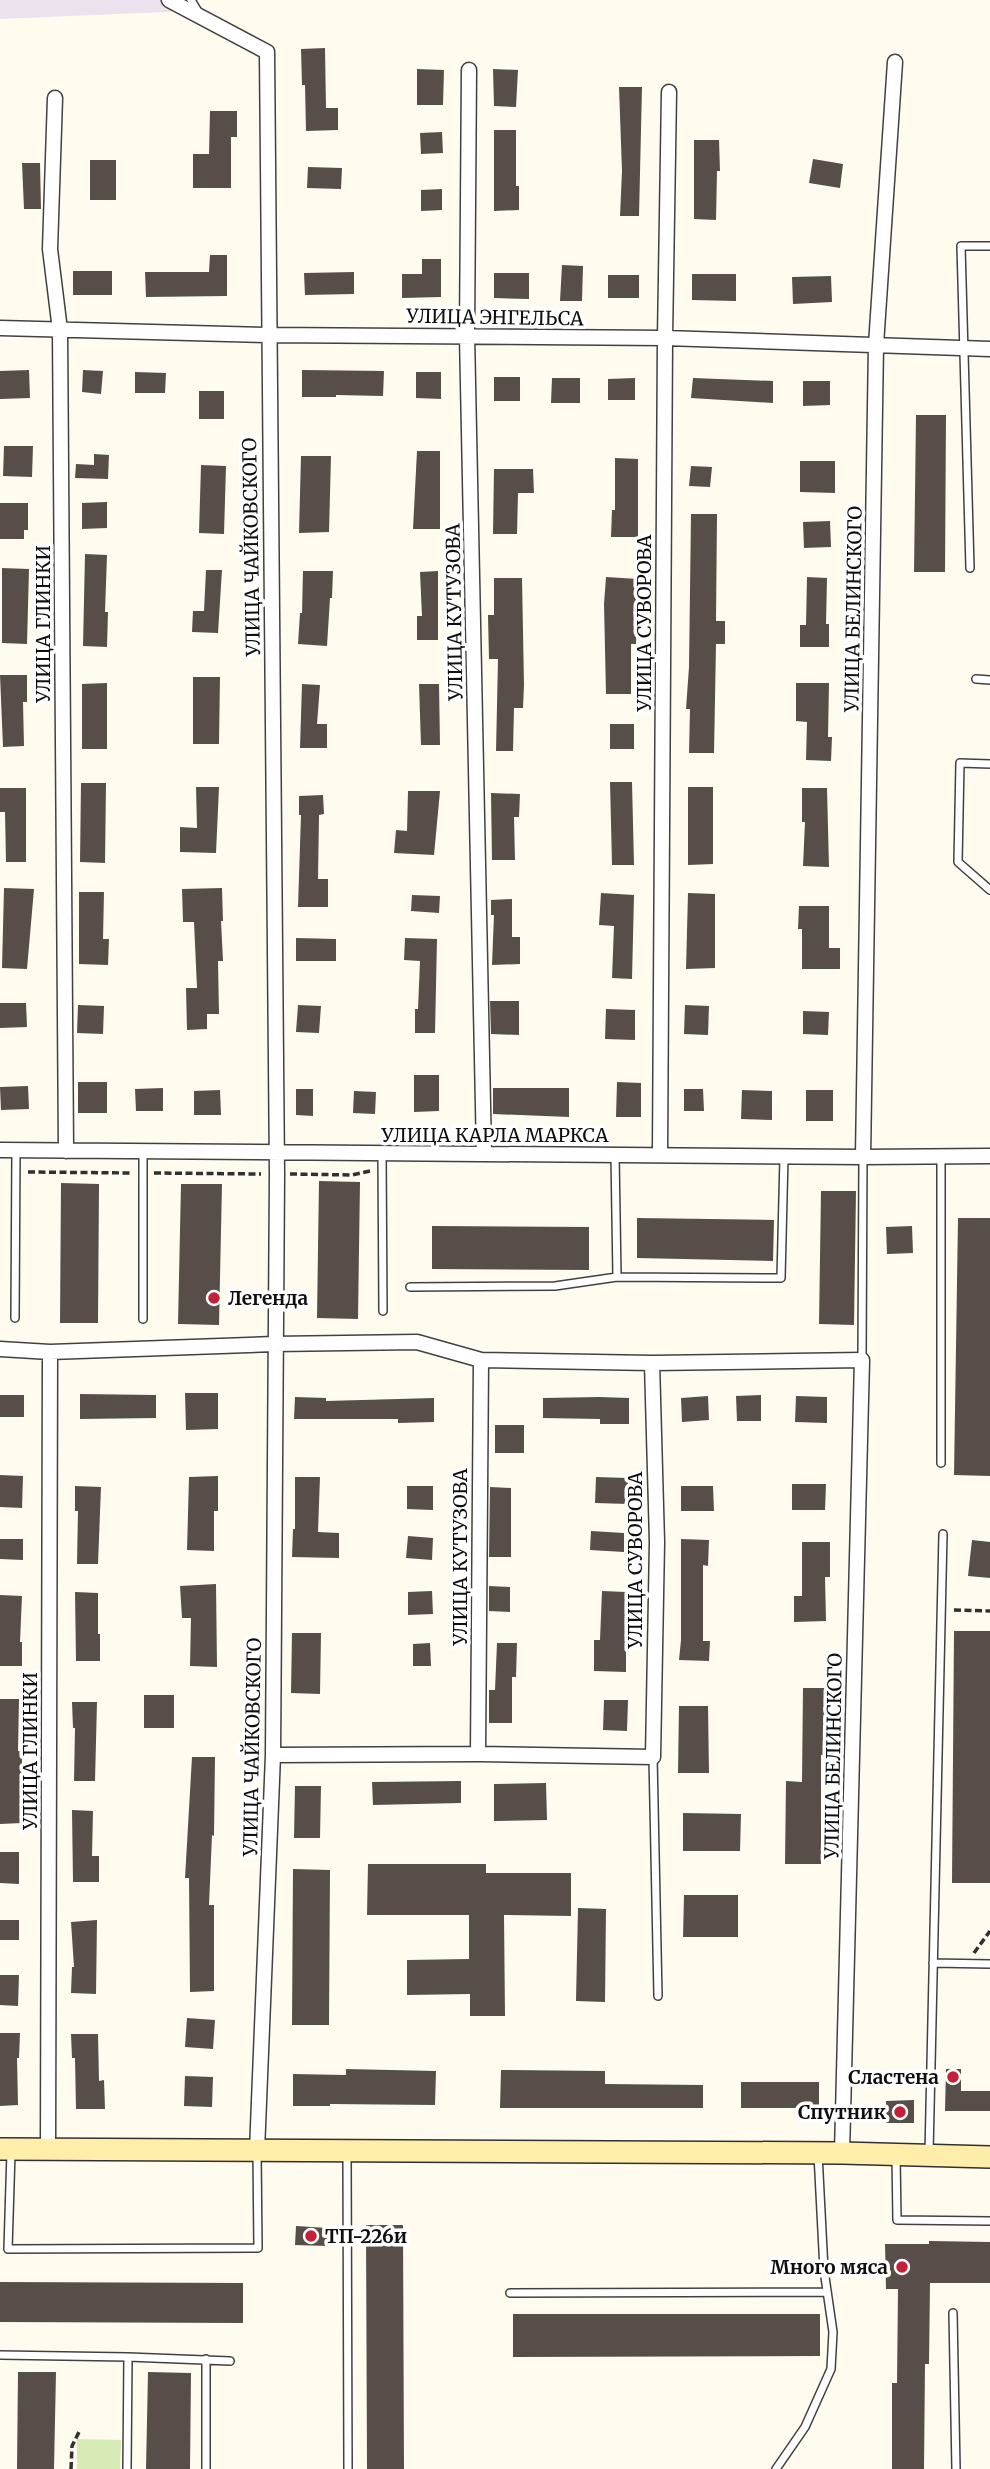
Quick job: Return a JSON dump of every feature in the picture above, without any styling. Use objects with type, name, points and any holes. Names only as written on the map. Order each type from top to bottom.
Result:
[{"type":"main road","points":[[6,2149],[842,2153],[990,2157]]},
{"type":"street","name":"УЛИЦА ЧАЙКОВСКОГО","points":[[169,0],[267,52],[276,1152],[273,1755],[257,2151]]},
{"type":"street","name":"УЛИЦА БЕЛИНСКОГО","points":[[863,1157],[876,345],[895,62]]},
{"type":"street","name":"УЛИЦА КУТУЗОВА","points":[[469,70],[467,335],[484,1154]]},
{"type":"street","name":"УЛИЦА СУВОРОВА","points":[[660,1155],[668,92]]},
{"type":"street","name":"УЛИЦА ГЛИНКИ","points":[[55,98],[50,249],[60,330],[66,1151]]},
{"type":"street","name":"УЛИЦА ЭНГЕЛЬСА","points":[[0,328],[665,338],[990,349]]},
{"type":"street","name":"УЛИЦА КАРЛА МАРКСА","points":[[0,1150],[990,1156]]},
{"type":"street","points":[[0,1349],[50,1352],[417,1342],[481,1360],[652,1363],[862,1360]]},
{"type":"street","name":"УЛИЦА ГЛИНКИ","points":[[48,2150],[50,1352]]},
{"type":"street","name":"УЛИЦА КУТУЗОВА","points":[[478,1754],[481,1360]]},
{"type":"street","name":"УЛИЦА БЕЛИНСКОГО","points":[[842,2153],[862,1360]]},
{"type":"street","name":"УЛИЦА СУВОРОВА","points":[[652,1363],[657,1542],[653,1757]]},
{"type":"street","points":[[273,1755],[653,1757]]},
{"type":"lane","points":[[191,0],[201,17]]},
{"type":"lane","points":[[970,568],[961,246],[990,246]]},
{"type":"lane","points":[[976,679],[990,680]]},
{"type":"lane","points":[[990,764],[960,763],[958,862],[990,890]]},
{"type":"lane","points":[[15,1318],[16,1150]]},
{"type":"lane","points":[[143,1151],[144,1319]]},
{"type":"lane","points":[[382,1153],[383,1311]]},
{"type":"lane","points":[[941,1463],[942,1154]]},
{"type":"lane","points":[[615,1155],[617,1277]]},
{"type":"lane","points":[[410,1287],[555,1286],[617,1277],[781,1279],[784,1156]]},
{"type":"lane","points":[[862,1360],[863,1157]]},
{"type":"lane","points":[[929,2157],[943,1534]]},
{"type":"lane","points":[[653,1757],[658,1996]]},
{"type":"lane","points":[[933,1963],[990,1964]]},
{"type":"lane","points":[[6,2149],[8,2249],[258,2248],[257,2151]]},
{"type":"lane","points":[[346,2152],[348,2469]]},
{"type":"lane","points":[[776,2469],[804,2427],[831,2369],[833,2332],[824,2270],[818,2153]]},
{"type":"lane","points":[[895,2156],[897,2220],[990,2221]]},
{"type":"lane","points":[[510,2293],[827,2292]]},
{"type":"lane","points":[[953,2313],[956,2469]]},
{"type":"lane","points":[[0,2356],[230,2361]]},
{"type":"lane","points":[[127,2469],[128,2357]]},
{"type":"lane","points":[[206,2359],[206,2469]]},
{"type":"path","points":[[942,1609],[990,1611]]},
{"type":"path","points":[[966,1964],[990,1931]]},
{"type":"path","points":[[71,2469],[72,2446],[80,2430]]},
{"type":"shaded area","points":[[0,0],[187,0],[187,11],[0,19]]},
{"type":"green space","points":[[77,2439],[121,2440],[120,2469],[77,2469]]},
{"type":"building","points":[[325,48],[326,108],[338,108],[338,130],[306,131],[301,49]]},
{"type":"building","points":[[417,69],[444,70],[443,105],[417,105]]},
{"type":"building","points":[[493,69],[518,70],[516,107],[494,106]]},
{"type":"building","points":[[619,87],[642,87],[639,216],[620,216],[622,171]]},
{"type":"building","points":[[210,111],[237,111],[237,137],[231,137],[231,188],[193,188],[193,154],[209,154]]},
{"type":"building","points":[[494,130],[516,130],[519,210],[494,211]]},
{"type":"building","points":[[442,132],[443,153],[421,154],[420,133]]},
{"type":"building","points":[[694,140],[719,140],[720,171],[717,171],[716,220],[694,219]]},
{"type":"building","points":[[813,159],[843,164],[840,188],[809,183]]},
{"type":"building","points":[[90,160],[116,160],[116,200],[90,200]]},
{"type":"building","points":[[22,163],[40,163],[41,209],[24,209]]},
{"type":"building","points":[[308,167],[342,168],[341,189],[307,188]]},
{"type":"building","points":[[442,189],[442,210],[421,211],[421,190]]},
{"type":"building","points":[[210,255],[227,255],[227,296],[146,297],[145,272],[209,272]]},
{"type":"building","points":[[422,259],[441,259],[441,297],[402,298],[402,274],[422,274]]},
{"type":"building","points":[[562,265],[583,266],[582,301],[560,301]]},
{"type":"building","points":[[73,271],[112,271],[112,295],[73,295]]},
{"type":"building","points":[[354,272],[354,294],[305,295],[304,273]]},
{"type":"building","points":[[494,273],[529,273],[529,299],[494,298]]},
{"type":"building","points":[[692,274],[736,274],[736,301],[692,300]]},
{"type":"building","points":[[608,275],[639,275],[639,298],[608,298]]},
{"type":"building","points":[[831,276],[832,302],[793,304],[792,277]]},
{"type":"building","points":[[29,370],[30,398],[0,399],[0,371]]},
{"type":"building","points":[[83,370],[103,371],[101,394],[82,392]]},
{"type":"building","points":[[302,370],[384,371],[383,396],[302,397]]},
{"type":"building","points":[[135,372],[166,373],[165,393],[135,393]]},
{"type":"building","points":[[416,372],[441,372],[441,399],[416,398]]},
{"type":"building","points":[[494,377],[520,377],[520,401],[494,401]]},
{"type":"building","points":[[552,378],[580,378],[580,403],[551,403]]},
{"type":"building","points":[[635,378],[635,400],[608,400],[608,379]]},
{"type":"building","points":[[693,378],[773,381],[773,403],[691,398]]},
{"type":"building","points":[[803,381],[830,381],[830,405],[803,406]]},
{"type":"building","points":[[199,391],[224,391],[224,419],[199,419]]},
{"type":"building","points":[[916,415],[946,415],[945,572],[914,572]]},
{"type":"building","points":[[4,446],[33,446],[32,477],[3,476]]},
{"type":"building","points":[[417,451],[440,451],[440,529],[413,529]]},
{"type":"building","points":[[94,454],[109,455],[108,479],[75,478],[76,464],[94,465]]},
{"type":"building","points":[[301,456],[331,456],[329,532],[299,533]]},
{"type":"building","points":[[615,458],[638,459],[638,537],[611,537],[612,510],[615,510]]},
{"type":"building","points":[[800,461],[835,461],[835,493],[800,492]]},
{"type":"building","points":[[201,465],[226,466],[224,534],[199,533]]},
{"type":"building","points":[[691,466],[712,467],[710,487],[689,486]]},
{"type":"building","points":[[494,469],[533,469],[534,493],[518,493],[517,534],[493,534]]},
{"type":"building","points":[[107,502],[107,528],[82,529],[82,503]]},
{"type":"building","points":[[0,503],[28,503],[28,530],[24,530],[24,539],[0,539]]},
{"type":"building","points":[[691,514],[717,514],[716,621],[725,621],[725,644],[716,644],[714,753],[689,753],[690,709],[686,709]]},
{"type":"building","points":[[830,521],[831,547],[804,548],[803,522]]},
{"type":"building","points":[[85,554],[107,555],[107,647],[83,646]]},
{"type":"building","points":[[2,568],[29,569],[27,644],[2,643]]},
{"type":"building","points":[[206,570],[222,570],[218,633],[192,632],[193,611],[204,611]]},
{"type":"building","points":[[303,571],[333,571],[327,646],[298,644]]},
{"type":"building","points":[[438,571],[438,640],[417,640],[417,616],[422,616],[420,572]]},
{"type":"building","points":[[606,577],[638,579],[636,644],[631,644],[631,694],[606,694]]},
{"type":"building","points":[[807,577],[827,578],[826,624],[829,624],[829,647],[800,647],[800,625],[806,625]]},
{"type":"building","points":[[494,578],[522,578],[523,708],[514,708],[513,751],[496,751],[498,659],[489,659],[488,615],[494,615]]},
{"type":"building","points":[[0,675],[27,675],[27,702],[23,702],[24,746],[3,747]]},
{"type":"building","points":[[193,677],[220,677],[219,744],[193,744]]},
{"type":"building","points":[[107,683],[107,749],[82,749],[82,684]]},
{"type":"building","points":[[796,683],[829,683],[828,737],[832,737],[831,761],[806,760],[807,722],[796,721]]},
{"type":"building","points":[[302,684],[320,685],[317,724],[327,724],[327,748],[300,748]]},
{"type":"building","points":[[419,684],[439,684],[440,745],[421,745]]},
{"type":"building","points":[[610,724],[634,724],[634,749],[610,749]]},
{"type":"building","points":[[610,782],[632,782],[634,865],[612,865]]},
{"type":"building","points":[[81,783],[106,783],[105,863],[80,862]]},
{"type":"building","points":[[196,787],[219,787],[216,853],[180,852],[180,827],[197,828]]},
{"type":"building","points":[[688,787],[713,787],[713,864],[688,865]]},
{"type":"building","points":[[0,788],[26,788],[26,862],[6,862],[5,812],[0,812]]},
{"type":"building","points":[[802,788],[827,788],[829,867],[803,866],[805,822],[802,822]]},
{"type":"building","points":[[408,791],[440,791],[434,855],[394,853],[396,830],[407,831]]},
{"type":"building","points":[[491,793],[520,794],[519,817],[514,817],[515,860],[492,860]]},
{"type":"building","points":[[323,795],[324,814],[319,815],[318,879],[328,879],[328,907],[298,907],[301,815],[299,796]]},
{"type":"building","points":[[4,888],[34,889],[27,969],[2,968]]},
{"type":"building","points":[[222,888],[223,961],[218,961],[219,1014],[207,1014],[207,1029],[187,1030],[186,988],[197,988],[194,922],[183,922],[182,889]]},
{"type":"building","points":[[79,892],[104,892],[103,939],[109,939],[108,965],[79,964]]},
{"type":"building","points":[[601,893],[634,895],[632,979],[612,978],[614,926],[599,925]]},
{"type":"building","points":[[688,893],[715,894],[715,968],[686,969]]},
{"type":"building","points":[[412,895],[440,896],[439,913],[411,911]]},
{"type":"building","points":[[512,899],[512,937],[520,937],[520,964],[492,965],[494,915],[491,915],[491,900]]},
{"type":"building","points":[[799,906],[829,906],[829,948],[840,948],[840,969],[802,969]]},
{"type":"building","points":[[296,938],[336,939],[336,961],[296,961]]},
{"type":"building","points":[[405,938],[437,939],[435,1033],[415,1033],[420,961],[404,960]]},
{"type":"building","points":[[490,1001],[519,1001],[519,1035],[491,1034]]},
{"type":"building","points":[[0,1003],[26,1003],[27,1027],[0,1028]]},
{"type":"building","points":[[78,1005],[104,1006],[103,1034],[77,1033]]},
{"type":"building","points":[[298,1005],[321,1006],[319,1033],[296,1032]]},
{"type":"building","points":[[685,1005],[709,1006],[708,1035],[684,1034]]},
{"type":"building","points":[[606,1009],[635,1010],[635,1040],[605,1039]]},
{"type":"building","points":[[803,1011],[829,1012],[828,1035],[803,1034]]},
{"type":"building","points":[[414,1075],[439,1075],[439,1111],[414,1112]]},
{"type":"building","points":[[78,1082],[107,1082],[107,1113],[78,1113]]},
{"type":"building","points":[[617,1082],[641,1083],[641,1117],[616,1117]]},
{"type":"building","points":[[28,1086],[29,1109],[1,1110],[0,1087]]},
{"type":"building","points":[[163,1088],[163,1111],[136,1111],[135,1089]]},
{"type":"building","points":[[493,1088],[569,1088],[569,1117],[493,1114]]},
{"type":"building","points":[[296,1089],[313,1089],[313,1116],[296,1115]]},
{"type":"building","points":[[684,1089],[703,1089],[704,1111],[684,1111]]},
{"type":"building","points":[[220,1090],[221,1115],[194,1115],[194,1091]]},
{"type":"building","points":[[742,1090],[772,1091],[772,1120],[741,1119]]},
{"type":"building","points":[[806,1090],[833,1090],[833,1121],[806,1121]]},
{"type":"building","points":[[354,1091],[376,1092],[375,1114],[353,1113]]},
{"type":"building","points":[[319,1181],[360,1182],[358,1319],[317,1318]]},
{"type":"building","points":[[61,1183],[99,1184],[98,1323],[60,1323]]},
{"type":"building","points":[[181,1184],[222,1184],[219,1325],[178,1324]]},
{"type":"building","points":[[821,1191],[856,1191],[854,1325],[819,1324]]},
{"type":"building","points":[[637,1218],[774,1220],[773,1261],[637,1258]]},
{"type":"building","points":[[958,1218],[990,1218],[990,1476],[954,1475]]},
{"type":"building","points":[[432,1226],[589,1227],[589,1270],[432,1269]]},
{"type":"building","points":[[912,1226],[913,1253],[887,1254],[886,1227]]},
{"type":"building","points":[[185,1393],[218,1393],[218,1429],[186,1430]]},
{"type":"building","points":[[80,1394],[156,1395],[156,1418],[80,1419]]},
{"type":"building","points":[[0,1395],[24,1395],[24,1417],[0,1417]]},
{"type":"building","points":[[761,1395],[761,1421],[737,1421],[736,1396]]},
{"type":"building","points":[[708,1396],[709,1420],[682,1422],[681,1398]]},
{"type":"building","points":[[796,1396],[827,1397],[827,1423],[795,1422]]},
{"type":"building","points":[[295,1397],[326,1398],[326,1401],[434,1398],[434,1422],[398,1423],[398,1419],[294,1419]]},
{"type":"building","points":[[543,1398],[629,1398],[629,1424],[600,1424],[600,1419],[543,1418]]},
{"type":"building","points":[[495,1425],[524,1425],[524,1453],[495,1453]]},
{"type":"building","points":[[0,1475],[23,1476],[22,1508],[0,1507]]},
{"type":"building","points":[[218,1476],[218,1511],[214,1511],[214,1551],[187,1550],[189,1477]]},
{"type":"building","points":[[295,1477],[320,1477],[318,1532],[339,1533],[339,1558],[292,1557]]},
{"type":"building","points":[[596,1477],[628,1478],[628,1504],[595,1503]]},
{"type":"building","points":[[792,1484],[826,1484],[825,1510],[792,1510]]},
{"type":"building","points":[[75,1486],[101,1487],[98,1564],[77,1564],[78,1511],[75,1511]]},
{"type":"building","points":[[407,1486],[433,1486],[433,1510],[407,1509]]},
{"type":"building","points":[[681,1486],[713,1486],[714,1511],[681,1511]]},
{"type":"building","points":[[490,1487],[511,1488],[511,1557],[489,1557]]},
{"type":"building","points":[[591,1531],[624,1533],[624,1552],[590,1550]]},
{"type":"building","points":[[408,1536],[433,1538],[432,1560],[406,1558]]},
{"type":"building","points":[[0,1539],[23,1539],[23,1560],[0,1559]]},
{"type":"building","points":[[681,1539],[709,1540],[708,1566],[703,1565],[703,1641],[710,1641],[709,1661],[679,1660]]},
{"type":"building","points":[[972,1540],[990,1542],[990,1578],[968,1576]]},
{"type":"building","points":[[802,1542],[830,1542],[830,1577],[825,1577],[826,1621],[794,1622],[794,1596],[802,1596]]},
{"type":"building","points":[[216,1584],[217,1667],[190,1666],[191,1618],[182,1618],[180,1586]]},
{"type":"building","points":[[489,1586],[510,1587],[510,1612],[489,1611]]},
{"type":"building","points":[[432,1591],[433,1614],[408,1615],[408,1592]]},
{"type":"building","points":[[602,1591],[626,1592],[626,1672],[594,1671],[594,1640],[600,1640]]},
{"type":"building","points":[[75,1592],[98,1593],[100,1661],[76,1661]]},
{"type":"building","points":[[0,1595],[22,1596],[22,1666],[0,1666]]},
{"type":"building","points":[[954,1631],[990,1631],[990,1883],[952,1883]]},
{"type":"building","points":[[292,1633],[321,1633],[320,1694],[291,1693]]},
{"type":"building","points":[[430,1643],[431,1666],[413,1666],[413,1644]]},
{"type":"building","points":[[497,1643],[517,1643],[516,1677],[512,1677],[512,1723],[489,1723],[489,1690],[495,1690]]},
{"type":"building","points":[[803,1688],[828,1688],[827,1755],[821,1755],[821,1864],[785,1864],[786,1781],[802,1782]]},
{"type":"building","points":[[144,1695],[174,1695],[174,1728],[144,1728]]},
{"type":"building","points":[[0,1699],[19,1699],[18,1751],[22,1751],[22,1823],[0,1824]]},
{"type":"building","points":[[604,1700],[628,1700],[627,1731],[603,1730]]},
{"type":"building","points":[[72,1702],[97,1702],[95,1781],[74,1781],[75,1728]]},
{"type":"building","points":[[679,1706],[708,1706],[709,1773],[678,1773]]},
{"type":"building","points":[[192,1757],[215,1757],[214,1836],[212,1835],[209,1905],[214,1905],[214,1991],[190,1992],[189,1878],[185,1878]]},
{"type":"building","points":[[461,1781],[461,1803],[373,1805],[372,1782]]},
{"type":"building","points":[[546,1783],[547,1820],[494,1821],[494,1784]]},
{"type":"building","points":[[295,1786],[321,1786],[320,1838],[294,1838]]},
{"type":"building","points":[[72,1810],[93,1811],[92,1856],[99,1856],[99,1882],[73,1882]]},
{"type":"building","points":[[683,1813],[741,1814],[740,1851],[683,1851]]},
{"type":"building","points":[[0,1852],[19,1852],[19,1884],[0,1883]]},
{"type":"building","points":[[368,1864],[486,1864],[486,1873],[571,1873],[571,1916],[504,1915],[505,2016],[470,2016],[470,1994],[407,1995],[407,1960],[469,1959],[469,1915],[367,1915]]},
{"type":"building","points":[[293,1869],[330,1870],[329,2025],[292,2025]]},
{"type":"building","points":[[684,1895],[738,1895],[738,1937],[683,1937]]},
{"type":"building","points":[[578,1908],[606,1909],[605,2002],[576,2001]]},
{"type":"building","points":[[0,1920],[19,1920],[19,1940],[0,1940]]},
{"type":"building","points":[[97,1920],[96,1994],[71,1993],[74,1967],[71,1922]]},
{"type":"building","points":[[0,1975],[19,1975],[18,2006],[0,2005]]},
{"type":"building","points":[[187,2018],[215,2020],[213,2049],[185,2047]]},
{"type":"building","points":[[0,2033],[20,2033],[17,2058],[18,2105],[0,2106]]},
{"type":"building","points":[[71,2034],[98,2034],[99,2081],[104,2080],[105,2109],[76,2109],[75,2058],[72,2058]]},
{"type":"building","points":[[346,2069],[436,2071],[435,2105],[293,2106],[293,2074],[346,2075]]},
{"type":"building","points":[[946,2069],[961,2069],[961,2091],[990,2091],[990,2111],[945,2111]]},
{"type":"building","points":[[501,2070],[605,2071],[605,2084],[703,2085],[703,2108],[500,2108]]},
{"type":"building","points":[[185,2076],[213,2077],[212,2107],[184,2106]]},
{"type":"building","points":[[741,2082],[819,2082],[819,2108],[741,2108]]},
{"type":"building","name":"Спутник","points":[[914,2100],[914,2123],[886,2123],[886,2101]]},
{"type":"building","points":[[366,2225],[403,2225],[404,2469],[367,2469]]},
{"type":"building","name":"ТП-226и","points":[[296,2226],[328,2228],[327,2246],[295,2245]]},
{"type":"building","points":[[929,2241],[990,2242],[990,2283],[930,2283],[929,2364],[925,2364],[924,2469],[892,2469],[892,2383],[897,2383],[898,2289],[886,2289],[885,2244],[929,2244]]},
{"type":"building","points":[[0,2282],[243,2283],[243,2323],[0,2322]]},
{"type":"building","points":[[513,2314],[820,2314],[820,2356],[513,2357]]},
{"type":"building","points":[[18,2372],[56,2372],[54,2469],[17,2469]]},
{"type":"building","points":[[148,2372],[191,2373],[190,2469],[146,2469]]},
{"type":"place","name":"Легенда","points":[[214,1298]]},
{"type":"place","name":"Сластена","points":[[953,2077]]},
{"type":"place","name":"Спутник","points":[[900,2112]]},
{"type":"place","name":"ТП-226и","points":[[311,2236]]},
{"type":"place","name":"Много мяса","points":[[902,2267]]}]
